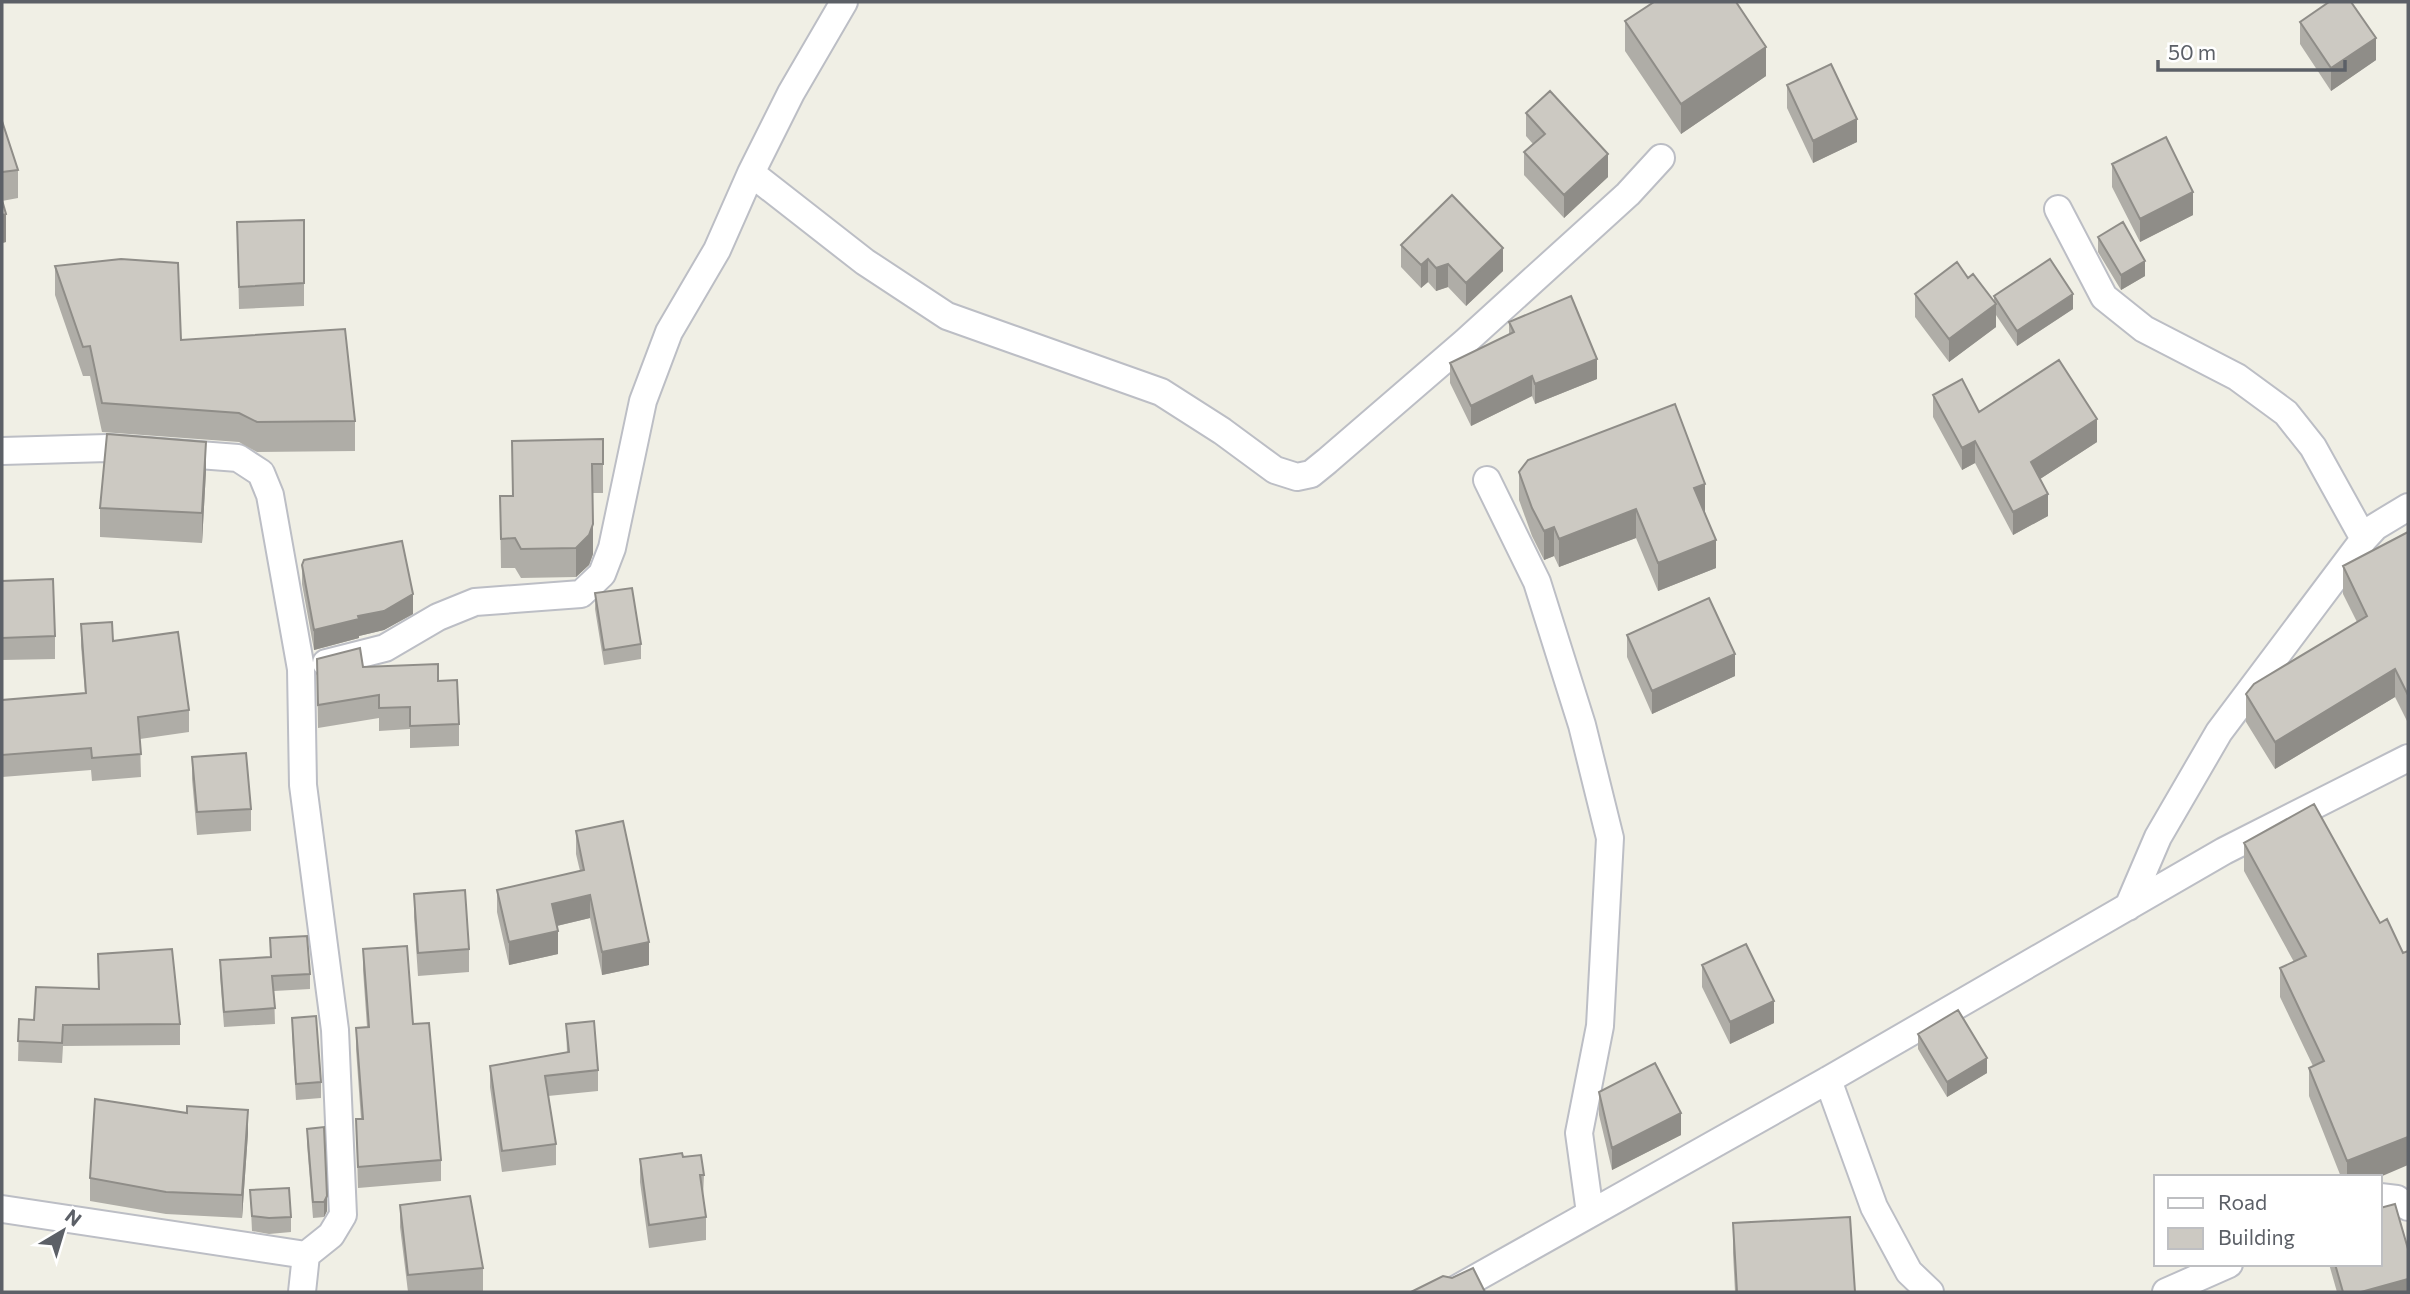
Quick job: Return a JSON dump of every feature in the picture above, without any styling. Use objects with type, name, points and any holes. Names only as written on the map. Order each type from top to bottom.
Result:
[{"type":"street","points":[[301,669],[385,648],[438,617],[475,602],[581,594],[601,574],[612,548],[643,401],[669,332],[717,250],[791,93],[844,2]]},
{"type":"street","points":[[751,173],[865,262],[947,316],[1161,392],[1222,431],[1275,470],[1297,477],[1311,474],[1465,342],[1628,194],[1661,158]]},
{"type":"street","points":[[2058,209],[2104,296],[2144,329],[2237,377],[2286,413],[2313,447],[2364,539]]},
{"type":"street","points":[[2,451],[108,448],[238,458],[261,473],[270,495],[301,669],[303,785],[335,1030],[342,1215],[331,1235],[306,1255],[302,1292]]},
{"type":"street","points":[[1487,480],[1537,582],[1583,725],[1610,838],[1600,1026],[1579,1133],[1590,1213]]},
{"type":"street","points":[[2128,907],[2158,837],[2219,732],[2364,539],[2375,527],[2408,507]]},
{"type":"street","points":[[1451,1292],[1828,1080],[2224,851],[2408,758]]},
{"type":"street","points":[[1828,1080],[1874,1207],[1909,1272],[1930,1292]]},
{"type":"street","points":[[2382,1197],[2396,1199],[2408,1207]]},
{"type":"street","points":[[2,1209],[306,1255]]},
{"type":"street","points":[[2166,1292],[2225,1266]]},
{"type":"building","points":[[1654,2],[1736,2],[1766,47],[1681,104],[1625,21]]},
{"type":"building","points":[[2329,2],[2351,2],[2376,38],[2331,68],[2300,22]]},
{"type":"building","points":[[1831,64],[1857,119],[1813,141],[1787,85]]},
{"type":"building","points":[[1550,91],[1608,154],[1564,195],[1524,152],[1545,134],[1526,113]]},
{"type":"building","points":[[2,121],[18,170],[2,172]]},
{"type":"building","points":[[2166,137],[2193,192],[2140,219],[2112,164]]},
{"type":"building","points":[[1452,195],[1503,248],[1466,283],[1448,264],[1436,268],[1428,259],[1421,265],[1401,245]]},
{"type":"building","points":[[304,220],[304,283],[239,287],[237,222]]},
{"type":"building","points":[[2123,222],[2145,261],[2121,275],[2098,237]]},
{"type":"building","points":[[121,259],[178,263],[181,340],[345,329],[355,421],[257,422],[239,413],[102,403],[90,346],[83,347],[55,266]]},
{"type":"building","points":[[2050,259],[2073,294],[2017,331],[1994,296]]},
{"type":"building","points":[[1957,262],[1968,278],[1973,274],[1996,304],[1949,339],[1915,294]]},
{"type":"building","points":[[1571,296],[1597,359],[1535,384],[1532,376],[1471,406],[1450,363],[1514,332],[1509,322]]},
{"type":"building","points":[[2059,360],[2097,419],[2031,462],[2048,494],[2013,512],[1975,441],[1962,448],[1933,395],[1962,379],[1979,412]]},
{"type":"building","points":[[1675,404],[1705,484],[1694,488],[1716,540],[1658,563],[1636,509],[1559,539],[1554,527],[1544,531],[1519,472],[1528,460]]},
{"type":"building","points":[[107,434],[206,442],[202,513],[100,508]]},
{"type":"building","points":[[603,439],[603,464],[592,464],[593,524],[589,535],[576,548],[521,549],[515,538],[501,539],[500,496],[513,496],[512,441]]},
{"type":"building","points":[[2408,532],[2408,695],[2395,669],[2275,742],[2246,694],[2254,684],[2367,616],[2343,566]]},
{"type":"building","points":[[402,541],[413,594],[384,611],[314,630],[302,565],[304,560]]},
{"type":"building","points":[[53,579],[55,636],[2,638],[2,581]]},
{"type":"building","points":[[632,588],[641,644],[604,650],[595,593]]},
{"type":"building","points":[[1709,598],[1735,654],[1652,691],[1627,635]]},
{"type":"building","points":[[112,622],[113,641],[178,632],[189,710],[138,717],[141,754],[92,758],[91,748],[2,755],[2,700],[86,693],[81,624]]},
{"type":"building","points":[[360,648],[363,667],[438,664],[438,681],[457,680],[459,724],[410,726],[410,707],[379,708],[379,695],[318,705],[317,659]]},
{"type":"building","points":[[246,753],[251,809],[197,812],[192,757]]},
{"type":"building","points":[[2314,804],[2380,923],[2387,919],[2403,953],[2408,951],[2408,1137],[2347,1161],[2309,1068],[2324,1061],[2280,968],[2306,956],[2244,843]]},
{"type":"building","points":[[623,821],[649,942],[602,952],[590,895],[552,904],[558,931],[509,942],[497,890],[584,870],[576,831]]},
{"type":"building","points":[[465,890],[469,949],[418,953],[414,894]]},
{"type":"building","points":[[307,936],[310,974],[272,976],[275,1008],[224,1012],[220,960],[271,957],[270,938]]},
{"type":"building","points":[[1746,944],[1774,1001],[1730,1022],[1702,965]]},
{"type":"building","points":[[407,946],[413,1024],[429,1023],[441,1160],[358,1167],[356,1119],[363,1119],[356,1028],[369,1027],[363,949]]},
{"type":"building","points":[[172,949],[180,1024],[63,1025],[62,1043],[18,1041],[19,1019],[34,1020],[36,987],[99,989],[98,954]]},
{"type":"building","points":[[1958,1010],[1987,1058],[1947,1082],[1918,1034]]},
{"type":"building","points":[[316,1016],[321,1082],[296,1084],[292,1018]]},
{"type":"building","points":[[594,1021],[598,1070],[545,1076],[556,1144],[502,1151],[490,1066],[569,1052],[566,1024]]},
{"type":"building","points":[[1655,1063],[1681,1113],[1612,1148],[1599,1092]]},
{"type":"building","points":[[95,1099],[187,1113],[187,1106],[248,1110],[242,1195],[166,1192],[90,1178]]},
{"type":"building","points":[[324,1127],[327,1196],[324,1202],[313,1202],[307,1129]]},
{"type":"building","points":[[682,1153],[683,1157],[701,1155],[704,1175],[700,1175],[706,1217],[649,1225],[640,1159]]},
{"type":"building","points":[[289,1188],[291,1217],[252,1216],[250,1190]]},
{"type":"building","points":[[470,1196],[483,1268],[408,1275],[400,1205]]},
{"type":"building","points":[[2395,1204],[2408,1249],[2408,1279],[2361,1292],[2343,1292],[2336,1266],[2382,1266],[2382,1207]]},
{"type":"building","points":[[1850,1217],[1855,1292],[1737,1292],[1733,1223]]},
{"type":"building","points":[[1473,1268],[1485,1292],[1411,1292],[1443,1276],[1452,1278]]}]
